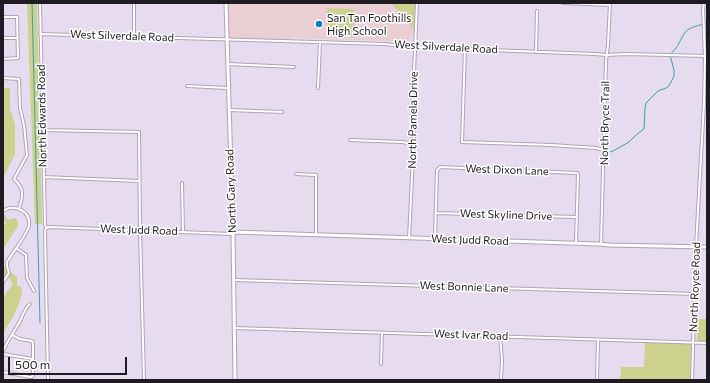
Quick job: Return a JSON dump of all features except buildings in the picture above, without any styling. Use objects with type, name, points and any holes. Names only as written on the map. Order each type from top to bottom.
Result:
[{"type":"street","name":"North Edwards Road","points":[[40,3],[42,130],[46,228],[48,380]]},
{"type":"street","points":[[134,3],[134,36]]},
{"type":"street","name":"North Gary Road","points":[[226,3],[233,233],[235,380]]},
{"type":"street","name":"North Pamela Drive","points":[[409,238],[414,137],[412,118],[417,3]]},
{"type":"street","points":[[563,3],[610,4]]},
{"type":"street","name":"North Royce Road","points":[[692,380],[696,246],[706,56],[703,9],[704,3]]},
{"type":"street","name":"North Bryce Trail","points":[[601,244],[610,4]]},
{"type":"street","points":[[536,52],[537,11]]},
{"type":"street","points":[[3,17],[17,17],[18,58],[3,58]]},
{"type":"street","name":"West Silverdale Road","points":[[40,34],[384,44],[415,47],[607,55],[706,56]]},
{"type":"street","points":[[3,38],[17,38]]},
{"type":"street","points":[[318,88],[320,42]]},
{"type":"street","points":[[465,49],[462,142],[596,148],[604,150]]},
{"type":"street","points":[[228,64],[294,67]]},
{"type":"street","points":[[3,78],[19,78],[20,108],[24,125],[27,155],[14,179],[20,185],[22,191],[19,209]]},
{"type":"street","points":[[187,86],[228,88]]},
{"type":"street","points":[[229,110],[282,112]]},
{"type":"street","points":[[42,130],[139,132],[144,380]]},
{"type":"street","points":[[350,140],[402,142],[413,144]]},
{"type":"street","name":"West Dixon Lane","points":[[436,213],[438,168],[477,168],[577,173],[576,217]]},
{"type":"street","points":[[296,174],[316,175],[316,235]]},
{"type":"street","points":[[44,177],[139,181]]},
{"type":"street","points":[[182,183],[183,232]]},
{"type":"street","points":[[3,211],[10,207],[19,209],[27,215],[29,223],[28,229],[7,262],[9,274],[3,282]]},
{"type":"street","points":[[435,238],[436,213]]},
{"type":"street","name":"West Skyline Drive","points":[[436,213],[576,217]]},
{"type":"street","points":[[576,217],[576,243]]},
{"type":"street","name":"West Judd Road","points":[[46,228],[707,247]]},
{"type":"street","points":[[16,248],[26,255],[27,278],[34,291]]},
{"type":"street","name":"West Bonnie Lane","points":[[234,280],[695,294]]},
{"type":"street","points":[[30,304],[5,346],[3,353],[33,359]]},
{"type":"street","name":"West Ivar Road","points":[[234,328],[707,343]]},
{"type":"street","points":[[381,364],[382,333]]},
{"type":"street","points":[[3,372],[30,377],[32,377],[33,374],[32,341],[20,339],[12,335]]},
{"type":"street","points":[[500,336],[502,360],[501,380]]},
{"type":"street","points":[[597,380],[598,340]]},
{"type":"shaded area","name":"San Tan Foothills High School","points":[[228,3],[391,3],[414,29],[413,38],[410,38],[409,42],[295,38],[230,38]]},
{"type":"green space","points":[[27,3],[37,3],[42,224],[35,224]]},
{"type":"green space","points":[[391,3],[415,3],[414,29]]},
{"type":"green space","points":[[327,8],[352,9],[355,11],[354,37],[334,34],[331,31],[327,23]]},
{"type":"green space","points":[[3,88],[10,88],[10,109],[15,124],[15,154],[3,178]]},
{"type":"green space","points":[[3,213],[9,220],[14,218],[18,221],[18,226],[3,249],[3,225],[6,223],[3,219]]},
{"type":"green space","points":[[3,266],[17,277],[17,285],[22,288],[22,294],[13,317],[3,333],[3,297],[13,284],[10,279],[3,276]]},
{"type":"green space","points":[[698,319],[707,319],[707,342],[697,341]]},
{"type":"green space","points":[[645,342],[691,344],[690,380],[620,380],[621,367],[644,367]]},
{"type":"waterway","points":[[32,3],[40,323]]},
{"type":"waterway","points":[[605,154],[629,142],[644,129],[646,103],[658,91],[669,86],[674,76],[670,55],[678,46],[683,35],[689,29],[707,23]]},
{"type":"place","name":"San Tan Foothills High School","points":[[319,24]]}]
